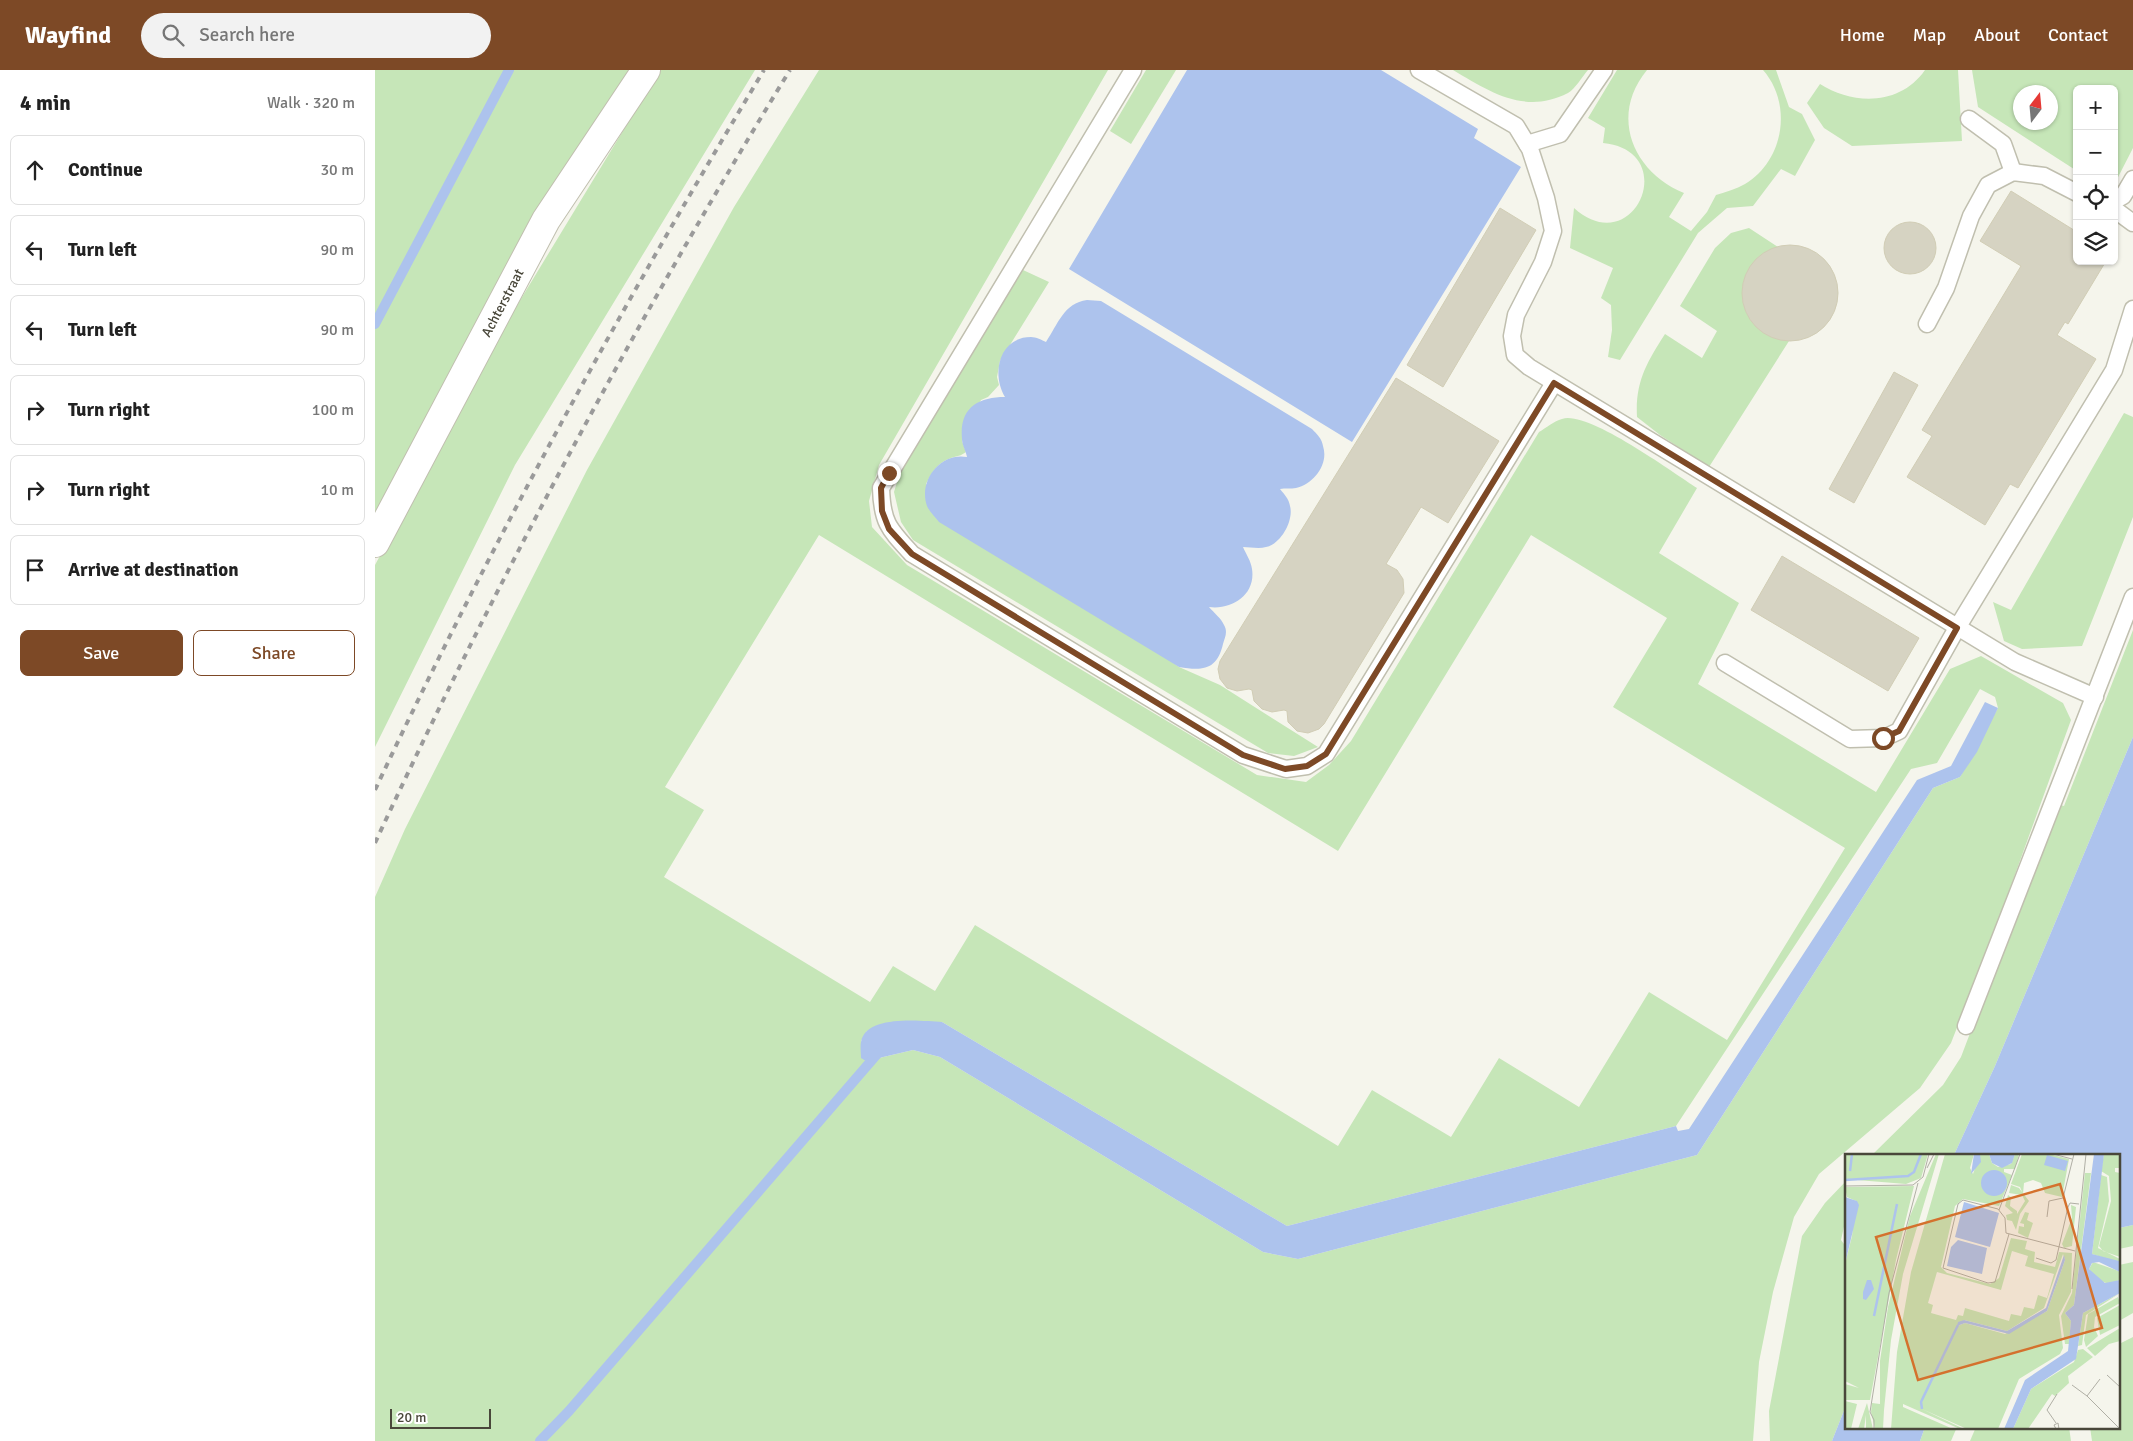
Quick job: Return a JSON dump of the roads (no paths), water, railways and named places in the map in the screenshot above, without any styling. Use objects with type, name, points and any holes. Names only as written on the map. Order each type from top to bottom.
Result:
[{"type":"street","name":"Achterstraat","points":[[375,543],[546,220],[646,70]]},
{"type":"lane","points":[[1133,70],[881,488],[882,511],[889,529],[912,554],[1243,755],[1285,769],[1307,766],[1326,754],[1554,383]]},
{"type":"lane","points":[[1419,70],[1516,126],[1527,144],[1546,198],[1553,231],[1543,262],[1516,315],[1512,336],[1515,355],[1529,367],[1554,383],[1957,628],[2015,662],[2095,697]]},
{"type":"lane","points":[[1527,144],[1560,134],[1604,70]]},
{"type":"lane","points":[[1969,119],[2003,144],[2013,172]]},
{"type":"lane","points":[[1927,324],[1946,288],[1971,216],[1988,186],[2013,172],[2044,176],[2073,191]]},
{"type":"lane","points":[[2118,199],[2123,196],[2133,178]]},
{"type":"lane","points":[[2118,212],[2133,223]]},
{"type":"lane","points":[[1725,663],[1850,739],[1883,738],[1899,731],[1957,628],[2115,370],[2133,309]]},
{"type":"lane","points":[[1966,1026],[2133,597]]},
{"type":"water","points":[[1187,70],[1381,70],[1478,129],[1474,138],[1521,167],[1352,442],[1069,269]]},
{"type":"water","points":[[1087,300],[1101,301],[1312,429],[1322,443],[1324,460],[1314,478],[1303,486],[1280,489],[1289,501],[1291,512],[1285,531],[1272,545],[1257,548],[1243,547],[1250,560],[1252,569],[1250,586],[1246,593],[1234,603],[1226,606],[1209,607],[1223,622],[1226,632],[1217,659],[1208,667],[1195,669],[1179,667],[939,522],[927,506],[926,487],[934,470],[941,463],[949,459],[967,457],[962,441],[962,428],[967,412],[972,406],[986,399],[1005,397],[1001,388],[999,368],[1005,350],[1011,343],[1020,339],[1033,337],[1046,342],[1062,315],[1073,305]]},
{"type":"water","points":[[1985,702],[1998,708],[1977,752],[1960,777],[1933,788],[1697,1155],[1298,1259],[1263,1252],[940,1057],[913,1050],[879,1058],[869,1063],[861,1058],[861,1042],[865,1033],[873,1027],[896,1021],[942,1022],[1287,1226],[1676,1126],[1678,1131],[1689,1129],[1917,780],[1951,766]]},
{"type":"water","points":[[2133,737],[2133,1225],[2121,1228],[2121,1154],[1954,1154],[1995,1066]]},
{"type":"water","points":[[1845,1408],[1845,1428],[1925,1428],[1920,1441],[1832,1441]]},
{"type":"waterway","points":[[375,324],[509,70]]},
{"type":"waterway","points":[[540,1441],[569,1411],[878,1053]]},
{"type":"railway","points":[[375,790],[465,606],[560,425],[660,246],[764,70]]},
{"type":"railway","points":[[375,843],[470,645],[571,450],[678,259],[790,70]]}]
